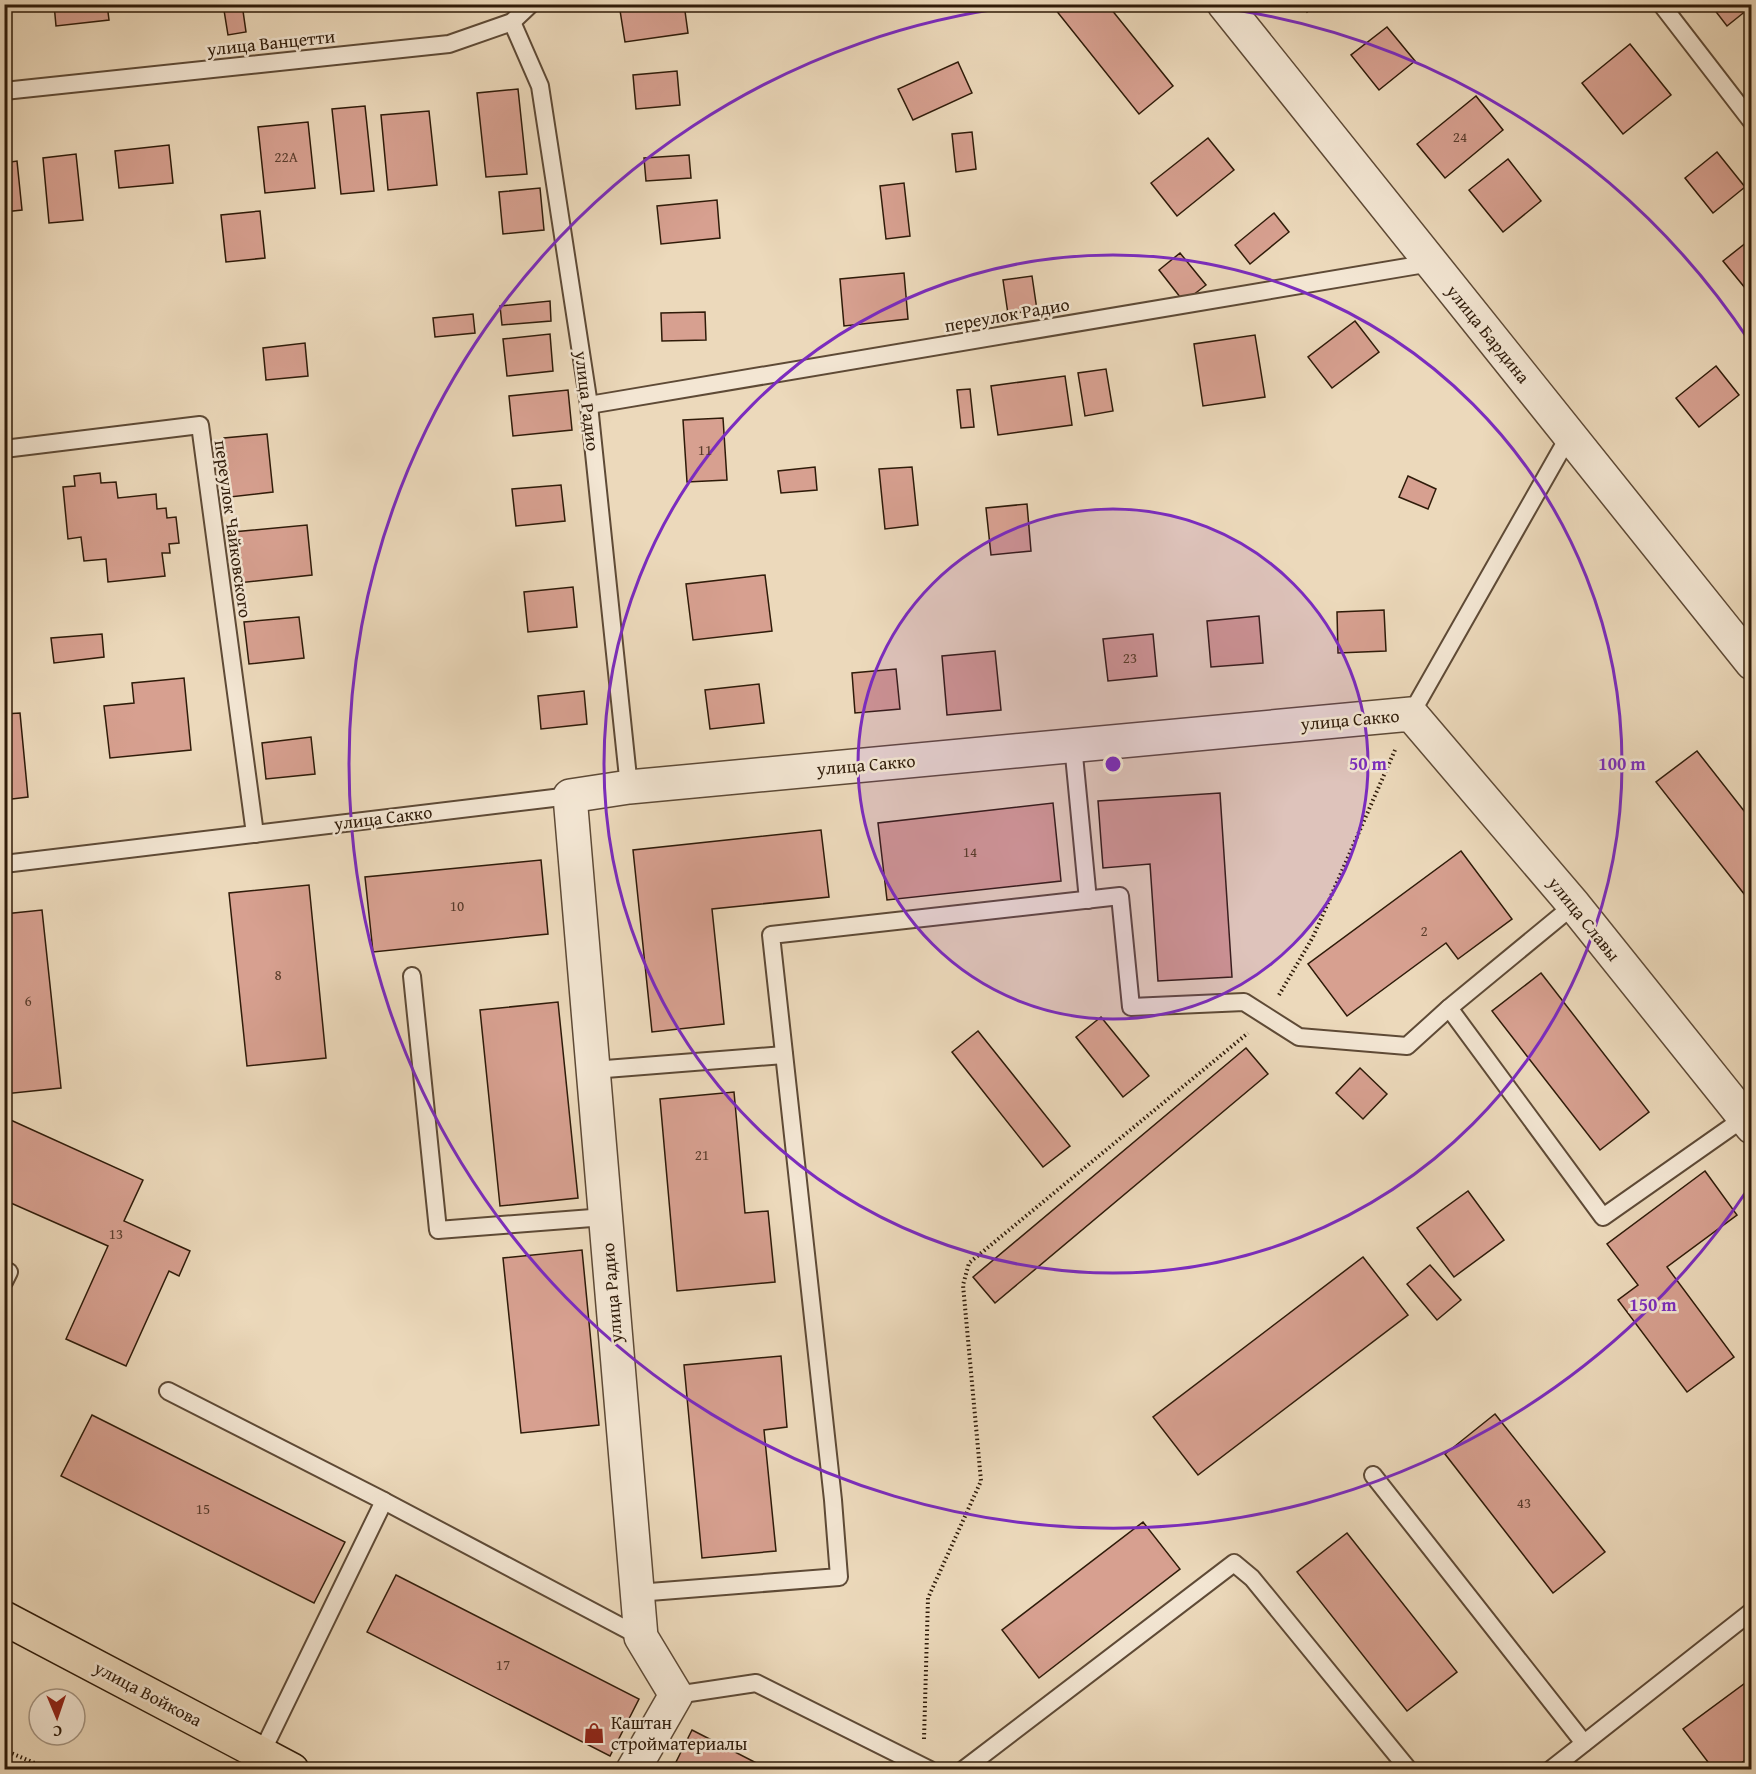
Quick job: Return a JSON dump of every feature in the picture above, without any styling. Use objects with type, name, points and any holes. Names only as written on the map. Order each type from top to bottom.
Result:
[{"type":"main road","name":"улица Войкова","points":[[4,1618],[292,1770]]},
{"type":"street","name":"улица Бардина","points":[[1224,4],[1569,436],[1748,653]]},
{"type":"street","name":"улица Сакко","points":[[570,796],[629,787],[1411,714]]},
{"type":"street","name":"улица Славы","points":[[1411,714],[1574,905],[1748,1123]]},
{"type":"street","name":"улица Радио","points":[[570,796],[641,1637],[676,1695]]},
{"type":"street","points":[[633,1770],[676,1695]]},
{"type":"lane","name":"улица Ванцетти","points":[[4,91],[449,44],[512,22],[531,4]]},
{"type":"lane","points":[[1661,4],[1752,122]]},
{"type":"lane","name":"улица Радио","points":[[512,22],[540,86],[589,405],[629,787]]},
{"type":"lane","name":"переулок Радио","points":[[589,405],[1431,263]]},
{"type":"lane","name":"переулок Чайковского","points":[[4,449],[200,425],[255,834]]},
{"type":"lane","name":"улица Сакко","points":[[1411,714],[1569,436]]},
{"type":"lane","points":[[1073,745],[1088,900]]},
{"type":"lane","name":"улица Сакко","points":[[4,864],[570,796]]},
{"type":"lane","points":[[638,1593],[839,1577],[771,935],[1119,896],[1131,1007],[1244,1002],[1299,1037],[1407,1046],[1449,1008],[1574,905]]},
{"type":"lane","points":[[412,976],[438,1230],[605,1217]]},
{"type":"lane","points":[[1449,1008],[1603,1217],[1748,1123]]},
{"type":"lane","points":[[593,1070],[784,1055]]},
{"type":"lane","points":[[168,1391],[384,1501],[641,1637]]},
{"type":"lane","points":[[1373,1475],[1584,1743]]},
{"type":"lane","points":[[261,1754],[384,1501]]},
{"type":"lane","points":[[963,1770],[1234,1563],[1252,1578],[1409,1770]]},
{"type":"lane","points":[[1550,1770],[1752,1611]]},
{"type":"lane","points":[[676,1695],[756,1683],[927,1768]]},
{"type":"path","points":[[927,1768],[928,1598],[981,1480],[963,1285],[969,1263],[1267,1017],[1313,937],[1411,714]]},
{"type":"path","points":[[4,1750],[51,1770]]},
{"type":"building","points":[[54,4],[107,4],[109,20],[56,26]]},
{"type":"building","points":[[223,4],[242,4],[246,32],[228,35]]},
{"type":"building","points":[[619,4],[684,4],[688,33],[625,42]]},
{"type":"building","points":[[1051,4],[1107,4],[1173,86],[1139,114]]},
{"type":"building","points":[[1301,4],[1315,4],[1307,12]]},
{"type":"building","points":[[1710,4],[1752,4],[1752,6],[1727,26]]},
{"type":"building","points":[[1387,27],[1415,61],[1379,90],[1351,55]]},
{"type":"building","points":[[1630,44],[1671,95],[1623,134],[1582,83]]},
{"type":"building","points":[[958,62],[972,93],[913,120],[898,89]]},
{"type":"building","points":[[677,71],[680,105],[636,109],[633,75]]},
{"type":"building","points":[[518,89],[527,174],[486,177],[477,93]]},
{"type":"building","points":[[1476,96],[1503,130],[1445,178],[1417,144]]},
{"type":"building","points":[[365,106],[374,191],[341,194],[332,109]]},
{"type":"building","points":[[429,111],[437,185],[388,190],[381,115]]},
{"type":"building","points":[[308,122],[315,188],[265,193],[258,127]]},
{"type":"building","points":[[972,132],[976,169],[956,172],[952,134]]},
{"type":"building","points":[[1208,138],[1234,170],[1177,216],[1151,183]]},
{"type":"building","points":[[169,145],[173,183],[119,188],[115,151]]},
{"type":"building","points":[[1717,152],[1745,187],[1713,213],[1685,178]]},
{"type":"building","points":[[76,154],[83,220],[49,223],[43,158]]},
{"type":"building","points":[[689,155],[691,178],[646,181],[644,158]]},
{"type":"building","points":[[1508,159],[1541,201],[1503,232],[1469,190]]},
{"type":"building","points":[[17,161],[22,210],[4,212],[4,163]]},
{"type":"building","points":[[904,183],[910,236],[886,239],[880,186]]},
{"type":"building","points":[[540,188],[544,230],[503,234],[499,192]]},
{"type":"building","points":[[717,200],[720,238],[661,244],[657,206]]},
{"type":"building","points":[[260,211],[265,258],[226,262],[221,215]]},
{"type":"building","points":[[1274,213],[1289,232],[1250,264],[1235,245]]},
{"type":"building","points":[[1752,238],[1752,293],[1750,294],[1723,261]]},
{"type":"building","points":[[1180,253],[1206,285],[1184,302],[1159,270]]},
{"type":"building","points":[[904,273],[908,319],[844,326],[840,279]]},
{"type":"building","points":[[1032,276],[1037,310],[1008,314],[1003,280]]},
{"type":"building","points":[[550,301],[551,321],[502,325],[500,306]]},
{"type":"building","points":[[705,312],[706,340],[662,341],[661,313]]},
{"type":"building","points":[[473,314],[475,333],[435,337],[433,318]]},
{"type":"building","points":[[1355,321],[1379,352],[1332,388],[1308,357]]},
{"type":"building","points":[[550,334],[553,371],[507,376],[503,339]]},
{"type":"building","points":[[1255,335],[1265,397],[1203,406],[1194,344]]},
{"type":"building","points":[[305,343],[308,376],[266,380],[263,348]]},
{"type":"building","points":[[1716,366],[1739,395],[1699,427],[1676,398]]},
{"type":"building","points":[[1106,369],[1113,411],[1085,416],[1078,373]]},
{"type":"building","points":[[1065,376],[1072,425],[998,435],[991,386]]},
{"type":"building","points":[[970,389],[974,427],[961,428],[957,390]]},
{"type":"building","points":[[568,390],[572,430],[513,436],[509,396]]},
{"type":"building","points":[[723,418],[727,480],[687,482],[683,420]]},
{"type":"building","points":[[267,434],[273,492],[230,497],[224,438]]},
{"type":"building","points":[[815,467],[817,490],[781,493],[778,471]]},
{"type":"building","points":[[912,467],[918,525],[885,529],[879,469]]},
{"type":"building","points":[[100,473],[101,483],[116,482],[118,498],[156,494],[157,509],[166,508],[167,518],[176,517],[179,543],[169,544],[170,553],[162,553],[165,576],[108,582],[106,559],[84,561],[81,537],[68,539],[63,487],[75,486],[74,476]]},
{"type":"building","points":[[1408,476],[1436,489],[1428,509],[1399,497]]},
{"type":"building","points":[[561,485],[565,521],[516,526],[512,489]]},
{"type":"building","points":[[1027,504],[1031,551],[991,555],[986,508]]},
{"type":"building","points":[[307,525],[312,575],[238,583],[233,532]]},
{"type":"building","points":[[765,575],[772,631],[693,640],[686,584]]},
{"type":"building","points":[[573,587],[577,627],[528,632],[524,592]]},
{"type":"building","points":[[1384,610],[1386,651],[1338,653],[1337,612]]},
{"type":"building","points":[[1259,616],[1263,663],[1211,667],[1207,621]]},
{"type":"building","points":[[299,617],[304,658],[249,664],[244,622]]},
{"type":"building","points":[[102,634],[104,657],[54,663],[51,638]]},
{"type":"building","points":[[1153,634],[1157,676],[1108,681],[1103,639]]},
{"type":"building","points":[[995,651],[1001,710],[947,715],[942,656]]},
{"type":"building","points":[[896,669],[900,709],[855,713],[852,673]]},
{"type":"building","points":[[184,678],[191,750],[110,758],[104,706],[134,703],[132,683]]},
{"type":"building","points":[[759,684],[764,723],[710,729],[705,690]]},
{"type":"building","points":[[584,691],[587,724],[541,729],[538,696]]},
{"type":"building","points":[[20,713],[28,797],[4,800],[4,714]]},
{"type":"building","points":[[311,737],[315,774],[266,779],[262,743]]},
{"type":"building","points":[[1697,751],[1752,821],[1752,904],[1656,782]]},
{"type":"building","points":[[1220,793],[1232,977],[1158,981],[1150,864],[1103,868],[1098,801]]},
{"type":"building","points":[[1053,803],[1061,881],[887,900],[878,823]]},
{"type":"building","points":[[821,830],[829,897],[712,909],[724,1024],[652,1032],[633,850]]},
{"type":"building","points":[[1461,851],[1512,919],[1458,959],[1446,943],[1347,1016],[1308,964]]},
{"type":"building","points":[[541,860],[548,934],[373,952],[365,877]]},
{"type":"building","points":[[309,885],[326,1058],[247,1066],[229,893]]},
{"type":"building","points":[[42,910],[61,1088],[4,1094],[4,914]]},
{"type":"building","points":[[1541,973],[1649,1112],[1600,1150],[1492,1011]]},
{"type":"building","points":[[558,1002],[578,1198],[500,1206],[480,1010]]},
{"type":"building","points":[[1101,1017],[1149,1076],[1123,1097],[1076,1037]]},
{"type":"building","points":[[978,1031],[1070,1146],[1043,1167],[952,1052]]},
{"type":"building","points":[[1246,1048],[1268,1074],[995,1303],[973,1277]]},
{"type":"building","points":[[1360,1068],[1387,1094],[1363,1119],[1336,1093]]},
{"type":"building","points":[[734,1092],[745,1213],[768,1211],[775,1282],[677,1291],[660,1099]]},
{"type":"building","points":[[4,1117],[143,1180],[124,1221],[190,1251],[179,1276],[169,1271],[126,1366],[66,1339],[108,1246],[4,1200]]},
{"type":"building","points":[[1705,1171],[1737,1215],[1667,1267],[1734,1357],[1687,1392],[1618,1300],[1638,1285],[1607,1244]]},
{"type":"building","points":[[1468,1191],[1504,1240],[1454,1277],[1417,1228]]},
{"type":"building","points":[[582,1250],[599,1425],[521,1433],[503,1258]]},
{"type":"building","points":[[1363,1257],[1408,1315],[1198,1475],[1153,1417]]},
{"type":"building","points":[[1430,1265],[1461,1300],[1437,1320],[1407,1284]]},
{"type":"building","points":[[781,1356],[787,1427],[764,1430],[776,1551],[702,1558],[684,1365]]},
{"type":"building","points":[[1495,1414],[1605,1552],[1553,1593],[1445,1454]]},
{"type":"building","points":[[92,1415],[345,1542],[314,1603],[61,1476]]},
{"type":"building","points":[[1143,1522],[1180,1569],[1039,1678],[1002,1630]]},
{"type":"building","points":[[1347,1533],[1457,1672],[1407,1711],[1297,1572]]},
{"type":"building","points":[[396,1575],[639,1699],[610,1756],[367,1632]]},
{"type":"building","points":[[1752,1678],[1752,1755],[1732,1770],[1714,1770],[1683,1729]]},
{"type":"building","points":[[692,1730],[770,1770],[672,1770]]},
{"type":"place","name":"Каштан стройматериалы","points":[[594,1733]]}]
